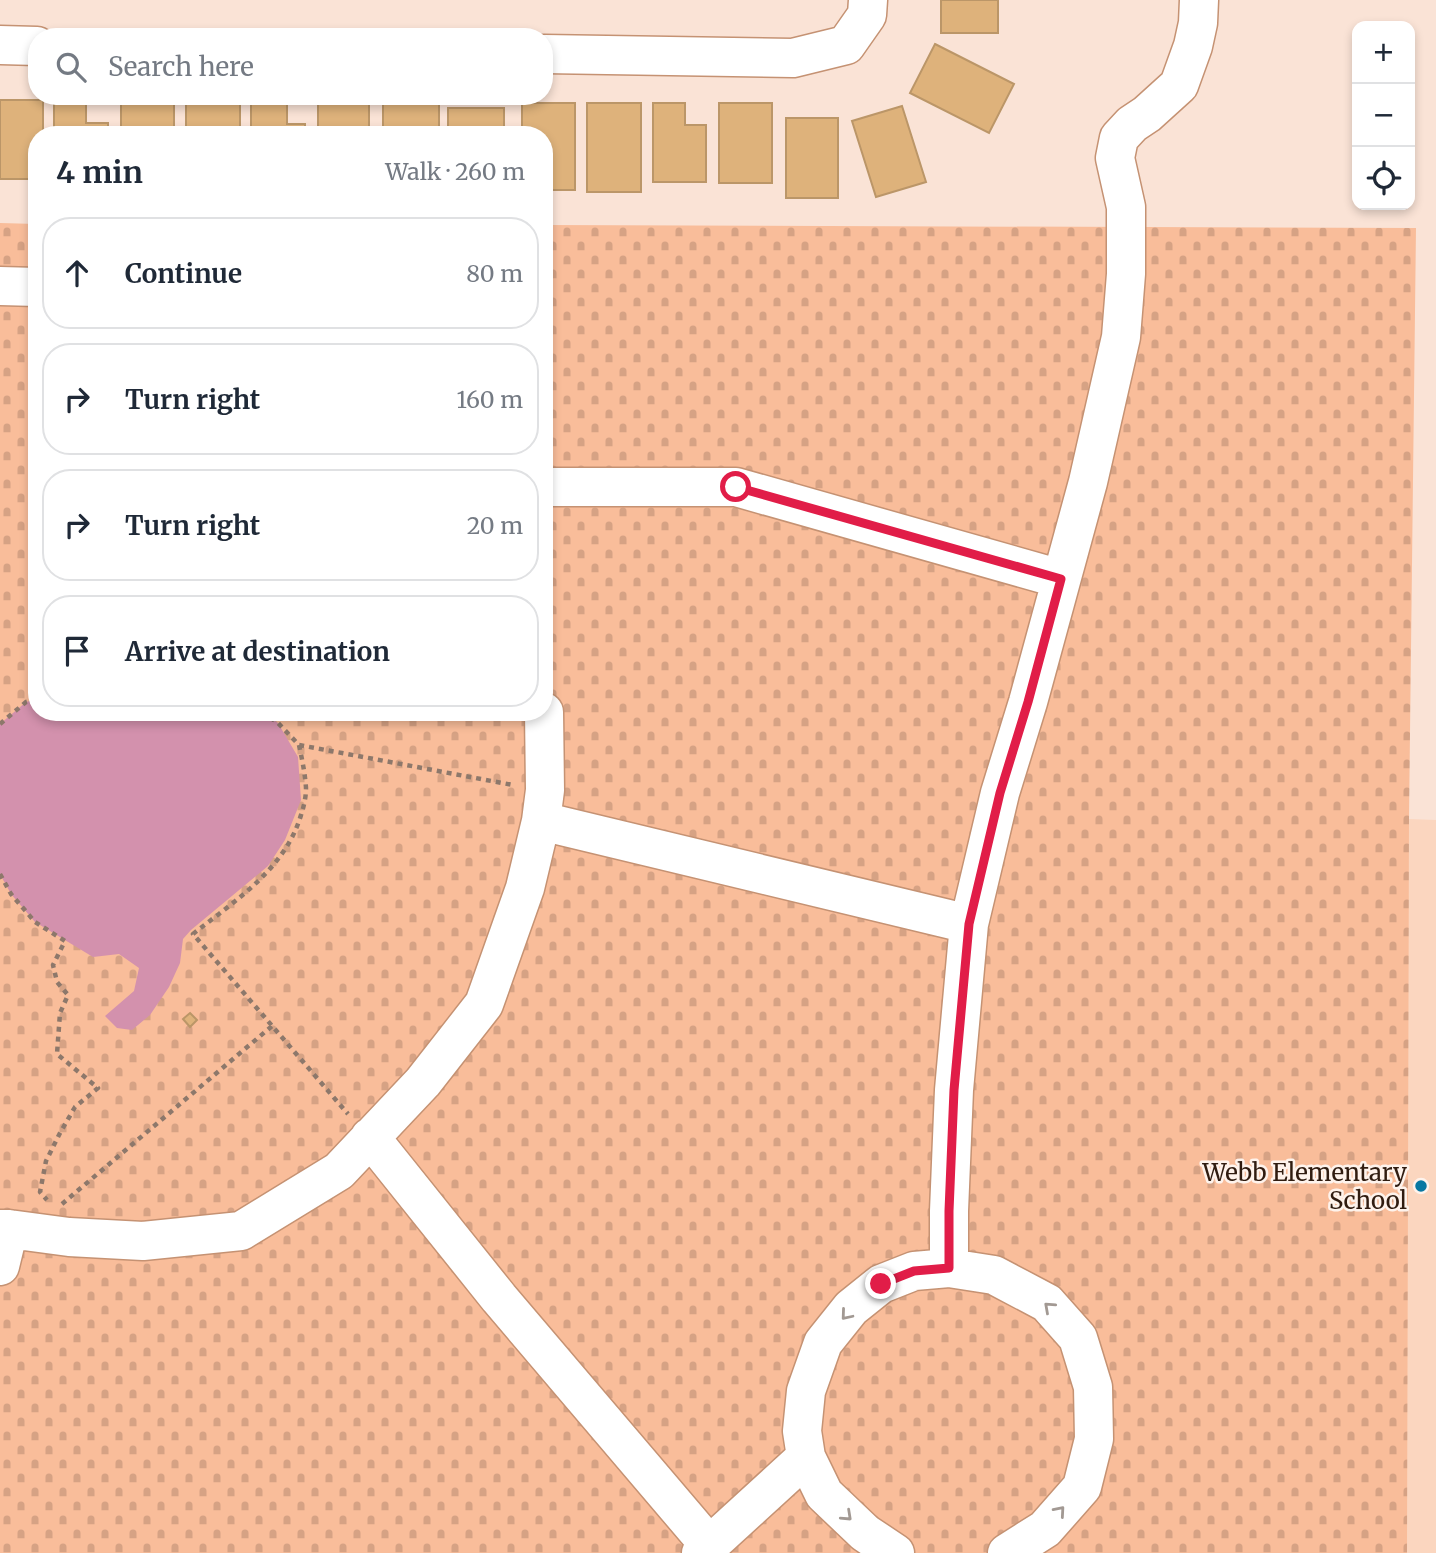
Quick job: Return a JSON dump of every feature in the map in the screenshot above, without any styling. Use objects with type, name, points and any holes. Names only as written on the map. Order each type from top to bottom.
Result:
[{"type":"street","points":[[949,1268],[954,1090],[969,924],[1000,793],[1028,702],[1088,482],[1121,337],[1126,274],[1126,207],[1115,158],[1119,138],[1179,85],[1193,46],[1199,0]]},
{"type":"street","points":[[553,54],[793,58],[846,45],[868,8]]},
{"type":"street","points":[[0,45],[28,46]]},
{"type":"street","points":[[0,286],[28,287]]},
{"type":"street","points":[[553,487],[736,487],[1061,579]]},
{"type":"street","points":[[0,1266],[4,1229],[69,1237],[143,1241],[241,1231],[339,1171],[423,1082],[484,1004],[525,888],[543,806],[544,721]]},
{"type":"street","points":[[543,806],[969,924]]},
{"type":"street","points":[[370,1137],[706,1549],[806,1457]]},
{"type":"street","points":[[894,1553],[865,1533],[824,1494],[806,1457],[802,1432],[806,1391],[823,1343],[851,1307],[881,1284],[914,1271],[949,1268],[994,1275],[1047,1303],[1078,1338],[1093,1387],[1094,1439],[1082,1487],[1045,1529],[1007,1553]]},
{"type":"path","points":[[0,724],[28,701]]},
{"type":"path","points":[[275,721],[299,744],[543,806]]},
{"type":"path","points":[[299,744],[305,781],[305,802],[297,830],[274,866],[243,896],[194,934],[370,1137]]},
{"type":"path","points":[[0,874],[11,894],[35,922],[65,941],[53,965],[57,982],[68,995],[60,1013],[57,1054],[98,1088],[75,1107],[46,1161],[40,1192],[54,1210],[272,1026]]},
{"type":"shaded area","points":[[26,702],[28,721],[275,721],[298,757],[301,800],[285,840],[268,866],[183,939],[180,963],[169,987],[150,1015],[132,1030],[117,1028],[105,1016],[134,991],[139,968],[119,954],[93,957],[35,922],[11,894],[0,874],[0,724]]},
{"type":"shaded area","name":"Webb Elementary School","points":[[1409,819],[1436,820],[1436,1553],[1401,1553]]},
{"type":"green space","points":[[0,223],[28,224],[28,721],[553,721],[553,225],[1416,228],[1409,819],[1407,1553],[0,1553]]},
{"type":"building","points":[[941,0],[998,0],[998,33],[941,33]]},
{"type":"building","points":[[935,44],[1014,84],[989,133],[910,93]]},
{"type":"building","points":[[0,100],[28,100],[28,105],[43,105],[43,126],[28,126],[28,179],[0,179]]},
{"type":"building","points":[[575,103],[575,190],[553,190],[553,126],[522,126],[522,105]]},
{"type":"building","points":[[587,103],[641,103],[641,192],[587,192]]},
{"type":"building","points":[[653,103],[685,103],[685,125],[706,125],[706,182],[653,182]]},
{"type":"building","points":[[719,103],[772,103],[772,183],[719,183]]},
{"type":"building","points":[[54,105],[86,105],[86,123],[108,123],[108,126],[54,126]]},
{"type":"building","points":[[121,105],[174,105],[174,126],[121,126]]},
{"type":"building","points":[[186,105],[240,105],[240,126],[186,126]]},
{"type":"building","points":[[251,105],[287,105],[287,124],[305,124],[305,126],[251,126]]},
{"type":"building","points":[[318,105],[369,105],[369,126],[318,126]]},
{"type":"building","points":[[383,105],[439,105],[439,126],[383,126]]},
{"type":"building","points":[[902,106],[926,182],[876,197],[852,121]]},
{"type":"building","points":[[448,108],[504,108],[504,126],[448,126]]},
{"type":"building","points":[[786,118],[838,118],[838,198],[786,198]]},
{"type":"building","points":[[190,1013],[197,1020],[190,1027],[183,1019]]},
{"type":"place","name":"Webb Elementary School","points":[[1421,1186]]},
{"type":"route","points":[[736,487],[1061,579],[1000,793],[969,924],[954,1090],[949,1268],[914,1271],[881,1284]]}]
